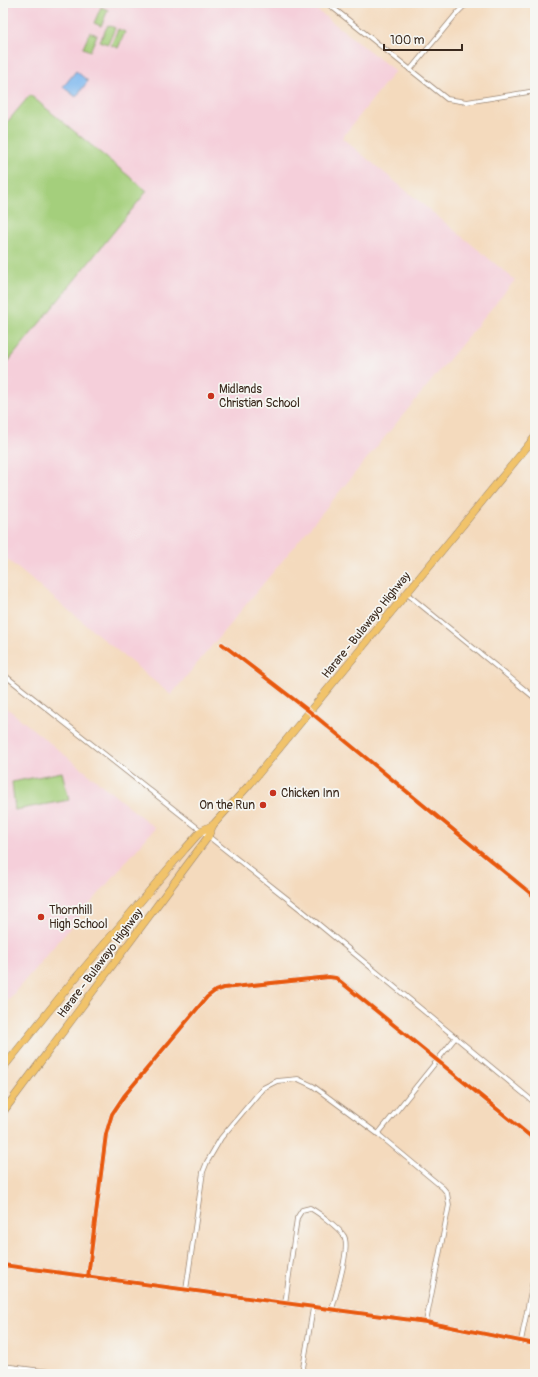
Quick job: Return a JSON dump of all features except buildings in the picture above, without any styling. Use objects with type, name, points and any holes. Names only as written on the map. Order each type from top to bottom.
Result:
[{"type":"highway","name":"Harare - Bulawayo Highway","points":[[3,1112],[208,837],[213,825],[250,784],[406,592],[535,437]]},
{"type":"highway","name":"Harare - Bulawayo Highway","points":[[3,1068],[68,987],[201,831],[213,825]]},
{"type":"street","points":[[327,3],[440,95],[455,101],[467,102],[535,91]]},
{"type":"street","points":[[410,70],[458,12],[464,6],[474,3]]},
{"type":"street","points":[[406,592],[535,698]]},
{"type":"street","points":[[222,644],[309,711],[535,897]]},
{"type":"street","points":[[3,674],[201,831],[456,1037],[535,1103]]},
{"type":"street","points":[[88,1277],[106,1134],[112,1114],[138,1079],[207,997],[215,991],[224,988],[322,978],[336,978],[535,1140]]},
{"type":"street","points":[[378,1134],[456,1037]]},
{"type":"street","points":[[186,1290],[203,1172],[207,1162],[221,1138],[263,1088],[277,1080],[298,1079],[305,1082],[378,1134],[443,1188],[449,1205],[426,1322]]},
{"type":"street","points":[[285,1304],[297,1218],[302,1210],[310,1208],[340,1232],[346,1241],[332,1310]]},
{"type":"street","points":[[3,1265],[313,1308],[426,1322],[535,1344]]},
{"type":"street","points":[[521,1341],[535,1271]]},
{"type":"street","points":[[302,1374],[313,1308]]},
{"type":"street","points":[[3,1366],[66,1374]]},
{"type":"shaded area","name":"Midlands Christian School","points":[[3,3],[308,3],[395,71],[342,138],[515,280],[171,695],[3,556]]},
{"type":"shaded area","name":"Thornhill High School","points":[[3,705],[155,828],[3,1006]]},
{"type":"green space","points":[[101,7],[108,10],[101,26],[94,23]]},
{"type":"green space","points":[[108,25],[115,28],[108,44],[100,41]]},
{"type":"green space","points":[[118,29],[125,32],[118,48],[111,45]]},
{"type":"green space","points":[[90,32],[97,35],[90,51],[83,48]]},
{"type":"green space","points":[[30,95],[147,191],[3,368],[3,127]]},
{"type":"green space","points":[[62,772],[69,800],[15,810],[12,782]]},
{"type":"water","points":[[76,71],[88,81],[76,97],[63,87]]},
{"type":"cycle path","points":[[222,644],[309,711],[535,897]]},
{"type":"cycle path","points":[[88,1277],[106,1134],[112,1114],[124,1096],[207,997],[215,991],[224,988],[329,977],[336,978],[535,1140]]},
{"type":"cycle path","points":[[3,1265],[426,1322],[535,1344]]},
{"type":"place","name":"Midlands Christian School","points":[[211,396]]},
{"type":"place","name":"Chicken Inn","points":[[273,793]]},
{"type":"place","name":"On the Run","points":[[263,805]]},
{"type":"place","name":"Thornhill High School","points":[[41,917]]}]
